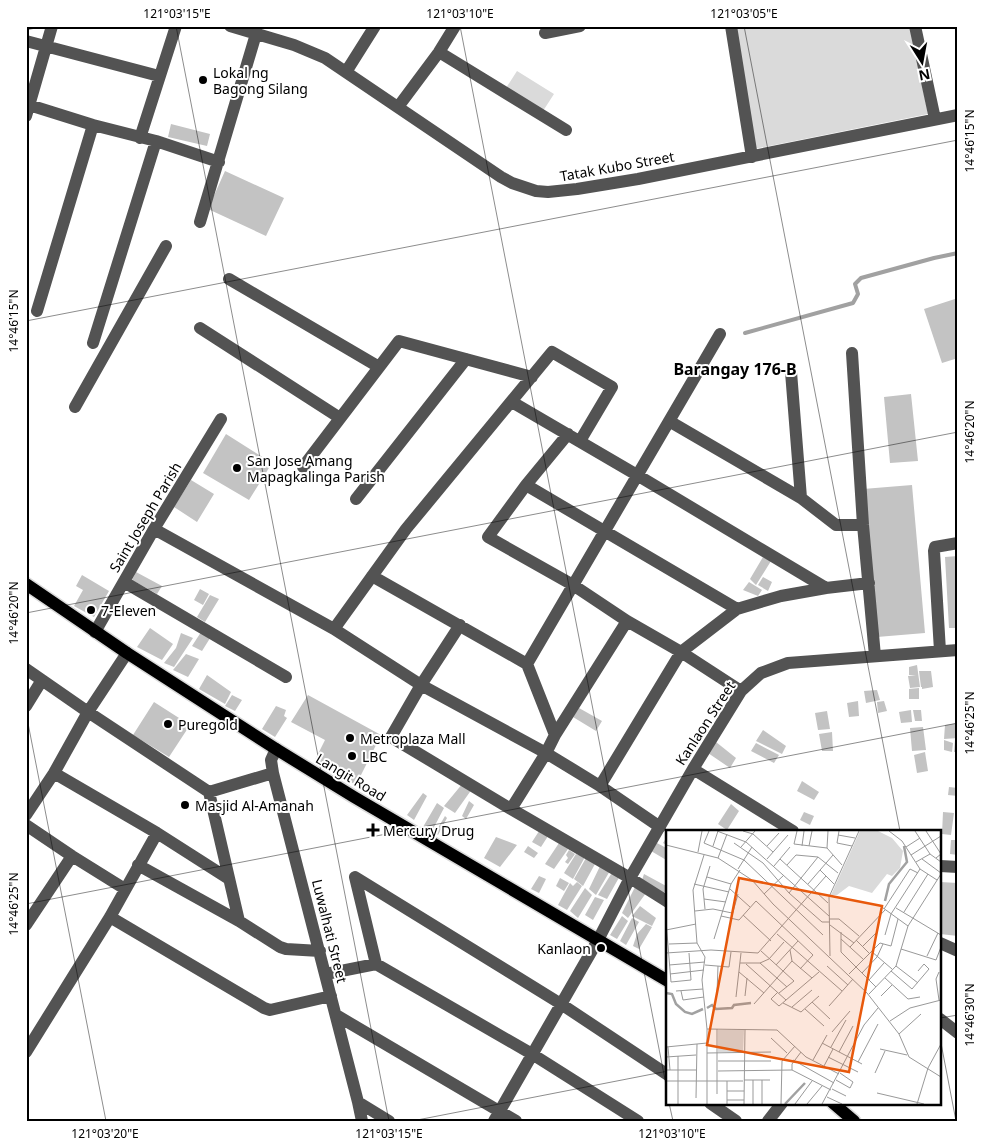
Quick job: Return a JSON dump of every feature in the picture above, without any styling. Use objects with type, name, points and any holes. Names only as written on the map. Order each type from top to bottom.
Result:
[{"type":"main road","name":"Langit Road","points":[[26,584],[95,632],[276,749],[354,797],[666,980]]},
{"type":"main road","points":[[834,1104],[854,1121]]},
{"type":"street","points":[[52,26],[27,108],[156,142],[219,162]]},
{"type":"street","points":[[140,138],[176,26]]},
{"type":"street","name":"Tatak Kubo Street","points":[[230,26],[308,50],[326,58],[501,177],[536,191],[577,189],[752,157],[958,115]]},
{"type":"street","points":[[346,72],[375,26]]},
{"type":"street","points":[[398,107],[439,52],[455,26]]},
{"type":"street","points":[[545,33],[580,26]]},
{"type":"street","points":[[732,26],[752,157]]},
{"type":"street","points":[[916,26],[935,119]]},
{"type":"street","points":[[200,222],[256,34]]},
{"type":"street","points":[[26,41],[159,76]]},
{"type":"street","points":[[439,52],[566,130]]},
{"type":"street","points":[[37,311],[93,126]]},
{"type":"street","points":[[93,343],[156,142]]},
{"type":"street","points":[[75,407],[166,246]]},
{"type":"street","points":[[230,279],[378,367]]},
{"type":"street","points":[[200,328],[340,418]]},
{"type":"street","points":[[527,664],[720,334]]},
{"type":"street","points":[[303,467],[399,341],[532,377]]},
{"type":"street","points":[[334,629],[406,529],[552,352],[612,387],[580,441]]},
{"type":"street","points":[[852,353],[875,656]]},
{"type":"street","points":[[356,499],[466,359]]},
{"type":"street","points":[[791,372],[800,498]]},
{"type":"street","points":[[512,402],[826,588]]},
{"type":"street","name":"Saint Joseph Parish","points":[[95,632],[154,529],[221,419]]},
{"type":"street","points":[[669,421],[800,498],[836,525],[864,525]]},
{"type":"street","points":[[568,434],[526,485],[488,537],[573,585],[626,621],[681,652],[741,691]]},
{"type":"street","points":[[526,485],[737,609]]},
{"type":"street","points":[[154,529],[334,629],[421,684],[546,753],[600,786],[660,827]]},
{"type":"street","points":[[940,651],[934,551],[938,545],[958,543]]},
{"type":"street","points":[[372,576],[527,664],[555,735]]},
{"type":"street","points":[[124,582],[286,676]]},
{"type":"street","points":[[600,786],[681,652],[737,609],[781,596],[869,583]]},
{"type":"street","points":[[511,809],[626,621]]},
{"type":"street","points":[[460,625],[421,684],[391,737],[666,901]]},
{"type":"street","name":"Kanlaon Street","points":[[497,1116],[598,940],[630,878],[692,769],[741,691],[761,673],[788,663],[958,650]]},
{"type":"street","points":[[26,815],[54,773],[88,712],[127,653]]},
{"type":"street","points":[[26,669],[209,792],[239,922]]},
{"type":"street","points":[[26,706],[42,680]]},
{"type":"street","name":"Luwalhati Street","points":[[276,749],[271,760],[273,772],[362,1121]]},
{"type":"street","points":[[692,769],[791,830]]},
{"type":"street","points":[[209,792],[273,772]]},
{"type":"street","points":[[54,773],[229,879]]},
{"type":"street","points":[[26,824],[72,856],[125,889]]},
{"type":"street","points":[[26,1052],[110,917],[157,834]]},
{"type":"street","points":[[26,925],[72,856]]},
{"type":"street","points":[[138,865],[280,947],[320,951]]},
{"type":"street","points":[[942,866],[958,868]]},
{"type":"street","points":[[376,964],[355,878],[561,1004],[666,1074]]},
{"type":"street","points":[[110,917],[264,1008],[270,1010],[331,996]]},
{"type":"street","points":[[942,944],[958,951]]},
{"type":"street","points":[[326,974],[376,964],[532,1054],[635,1120]]},
{"type":"street","points":[[336,1015],[497,1116],[516,1121]]},
{"type":"street","points":[[942,1021],[958,1033]]},
{"type":"street","points":[[358,1102],[389,1121]]},
{"type":"street","points":[[711,1104],[736,1121]]},
{"type":"street","points":[[768,1121],[781,1104]]},
{"type":"shaded area","points":[[735,26],[910,26],[928,114],[754,149]]},
{"type":"shaded area","points":[[517,71],[554,94],[543,111],[506,88]]},
{"type":"building","points":[[171,124],[210,134],[207,146],[168,137]]},
{"type":"building","points":[[225,171],[284,198],[266,236],[208,209]]},
{"type":"building","points":[[958,298],[958,358],[942,363],[924,309]]},
{"type":"building","points":[[911,394],[918,461],[890,463],[884,397]]},
{"type":"building","name":"San Jose Amang Mapagkalinga Parish","points":[[226,434],[272,463],[249,500],[203,473]]},
{"type":"building","points":[[191,480],[214,494],[197,522],[174,507]]},
{"type":"building","points":[[912,485],[925,633],[877,637],[863,489]]},
{"type":"building","points":[[958,556],[958,628],[949,628],[945,557]]},
{"type":"building","points":[[763,557],[771,561],[756,585],[750,579]]},
{"type":"building","points":[[136,572],[162,586],[157,594],[132,580]]},
{"type":"building","points":[[82,575],[109,591],[94,617],[74,606],[83,590],[76,586]]},
{"type":"building","points":[[763,577],[772,582],[768,591],[758,585]]},
{"type":"building","points":[[749,582],[762,590],[758,596],[743,590]]},
{"type":"building","points":[[200,589],[209,594],[203,605],[194,600]]},
{"type":"building","points":[[210,595],[219,599],[205,622],[197,617]]},
{"type":"building","points":[[150,628],[173,644],[162,660],[137,647]]},
{"type":"building","points":[[203,629],[212,635],[202,651],[192,646]]},
{"type":"building","points":[[181,633],[193,638],[174,667],[164,663],[176,648]]},
{"type":"building","points":[[186,654],[199,659],[188,677],[173,670]]},
{"type":"building","points":[[917,665],[920,687],[910,688],[908,676],[916,676],[909,675],[909,667]]},
{"type":"building","points":[[919,671],[931,671],[933,687],[922,689]]},
{"type":"building","points":[[207,675],[231,692],[225,704],[199,689]]},
{"type":"building","points":[[919,688],[919,699],[909,699],[909,689]]},
{"type":"building","points":[[877,690],[880,700],[866,703],[864,691]]},
{"type":"building","points":[[958,694],[958,711],[956,711],[955,696]]},
{"type":"building","points":[[232,695],[242,700],[235,711],[225,706]]},
{"type":"building","name":"Metroplaza Mall","points":[[308,695],[381,735],[356,785],[314,762],[325,740],[291,722]]},
{"type":"building","points":[[858,701],[859,716],[849,717],[847,703]]},
{"type":"building","points":[[884,701],[887,711],[878,713],[877,702]]},
{"type":"building","points":[[154,702],[190,725],[169,757],[133,735]]},
{"type":"building","points":[[276,706],[286,710],[284,716],[287,718],[275,737],[262,729]]},
{"type":"building","points":[[579,708],[602,721],[596,731],[573,717]]},
{"type":"building","points":[[911,710],[912,722],[901,723],[899,712]]},
{"type":"building","points":[[913,710],[921,710],[922,721],[915,721]]},
{"type":"building","points":[[827,711],[830,729],[818,730],[815,713]]},
{"type":"building","points":[[958,723],[958,738],[944,739],[945,725]]},
{"type":"building","points":[[923,727],[926,750],[912,751],[910,728]]},
{"type":"building","points":[[763,730],[786,746],[782,754],[756,741]]},
{"type":"building","points":[[832,732],[833,751],[822,751],[819,734]]},
{"type":"building","points":[[955,739],[958,740],[958,752],[954,752]]},
{"type":"building","points":[[944,740],[953,743],[952,752],[944,750]]},
{"type":"building","points":[[716,742],[736,758],[730,768],[708,753]]},
{"type":"building","points":[[756,743],[779,755],[774,763],[751,751]]},
{"type":"building","points":[[925,752],[928,771],[917,773],[914,755]]},
{"type":"building","points":[[802,781],[819,792],[814,800],[797,791]]},
{"type":"building","points":[[463,783],[472,789],[455,813],[444,806]]},
{"type":"building","points":[[949,787],[958,788],[958,796],[948,795]]},
{"type":"building","points":[[423,793],[427,796],[414,820],[407,815]]},
{"type":"building","points":[[469,801],[474,805],[466,819],[462,816]]},
{"type":"building","points":[[437,803],[444,808],[432,831],[423,827]]},
{"type":"building","points":[[731,804],[739,811],[727,830],[718,824]]},
{"type":"building","points":[[804,812],[814,816],[810,825],[800,820]]},
{"type":"building","points":[[943,812],[954,813],[951,835],[942,834]]},
{"type":"building","points":[[445,816],[447,818],[438,835],[435,833]]},
{"type":"building","points":[[541,828],[550,833],[541,847],[532,842]]},
{"type":"building","points":[[496,837],[517,845],[500,867],[484,858]]},
{"type":"building","points":[[951,840],[958,840],[958,855],[950,854]]},
{"type":"building","points":[[559,843],[568,849],[554,869],[545,864]]},
{"type":"building","points":[[657,843],[666,848],[666,860],[651,851]]},
{"type":"building","points":[[528,846],[538,853],[534,858],[524,852]]},
{"type":"building","points":[[569,850],[575,854],[568,864],[565,862],[568,858],[566,855]]},
{"type":"building","points":[[576,854],[585,857],[573,879],[564,873]]},
{"type":"building","points":[[586,858],[595,864],[583,886],[574,879]]},
{"type":"building","points":[[602,862],[611,869],[596,895],[589,889]]},
{"type":"building","points":[[613,871],[621,874],[607,899],[598,895]]},
{"type":"building","points":[[644,874],[666,886],[666,890],[663,895],[642,880]]},
{"type":"building","points":[[539,876],[546,879],[539,893],[531,889]]},
{"type":"building","points":[[560,878],[569,883],[564,891],[556,886]]},
{"type":"building","points":[[577,882],[582,886],[567,910],[558,905],[570,883],[573,886]]},
{"type":"building","points":[[942,882],[958,883],[958,936],[942,934]]},
{"type":"building","points":[[635,887],[646,893],[628,918],[622,913]]},
{"type":"building","points":[[585,888],[592,895],[578,918],[570,911]]},
{"type":"building","points":[[595,897],[604,900],[593,920],[585,915]]},
{"type":"building","points":[[640,906],[656,918],[652,926],[632,916]]},
{"type":"building","points":[[622,916],[628,921],[617,939],[610,935]]},
{"type":"building","points":[[632,918],[639,922],[626,945],[620,941]]},
{"type":"building","points":[[646,924],[652,927],[639,949],[633,946],[637,934]]},
{"type":"waterway","points":[[745,333],[853,303],[858,294],[855,284],[861,278],[958,253]]},
{"type":"place","name":"Lokal ng Bagong Silang","points":[[203,80]]},
{"type":"place","name":"San Jose Amang Mapagkalinga Parish","points":[[237,468]]},
{"type":"place","name":"7-Eleven","points":[[91,610]]},
{"type":"place","name":"Puregold","points":[[168,724]]},
{"type":"place","name":"Metroplaza Mall","points":[[350,738]]},
{"type":"place","name":"LBC","points":[[352,756]]},
{"type":"place","name":"Masjid Al-Amanah","points":[[185,805]]},
{"type":"place","name":"Mercury Drug","points":[[373,830]]},
{"type":"place","name":"Kanlaon","points":[[601,948]]},
{"type":"district","name":"Barangay 176-B","points":[[735,369]]}]
